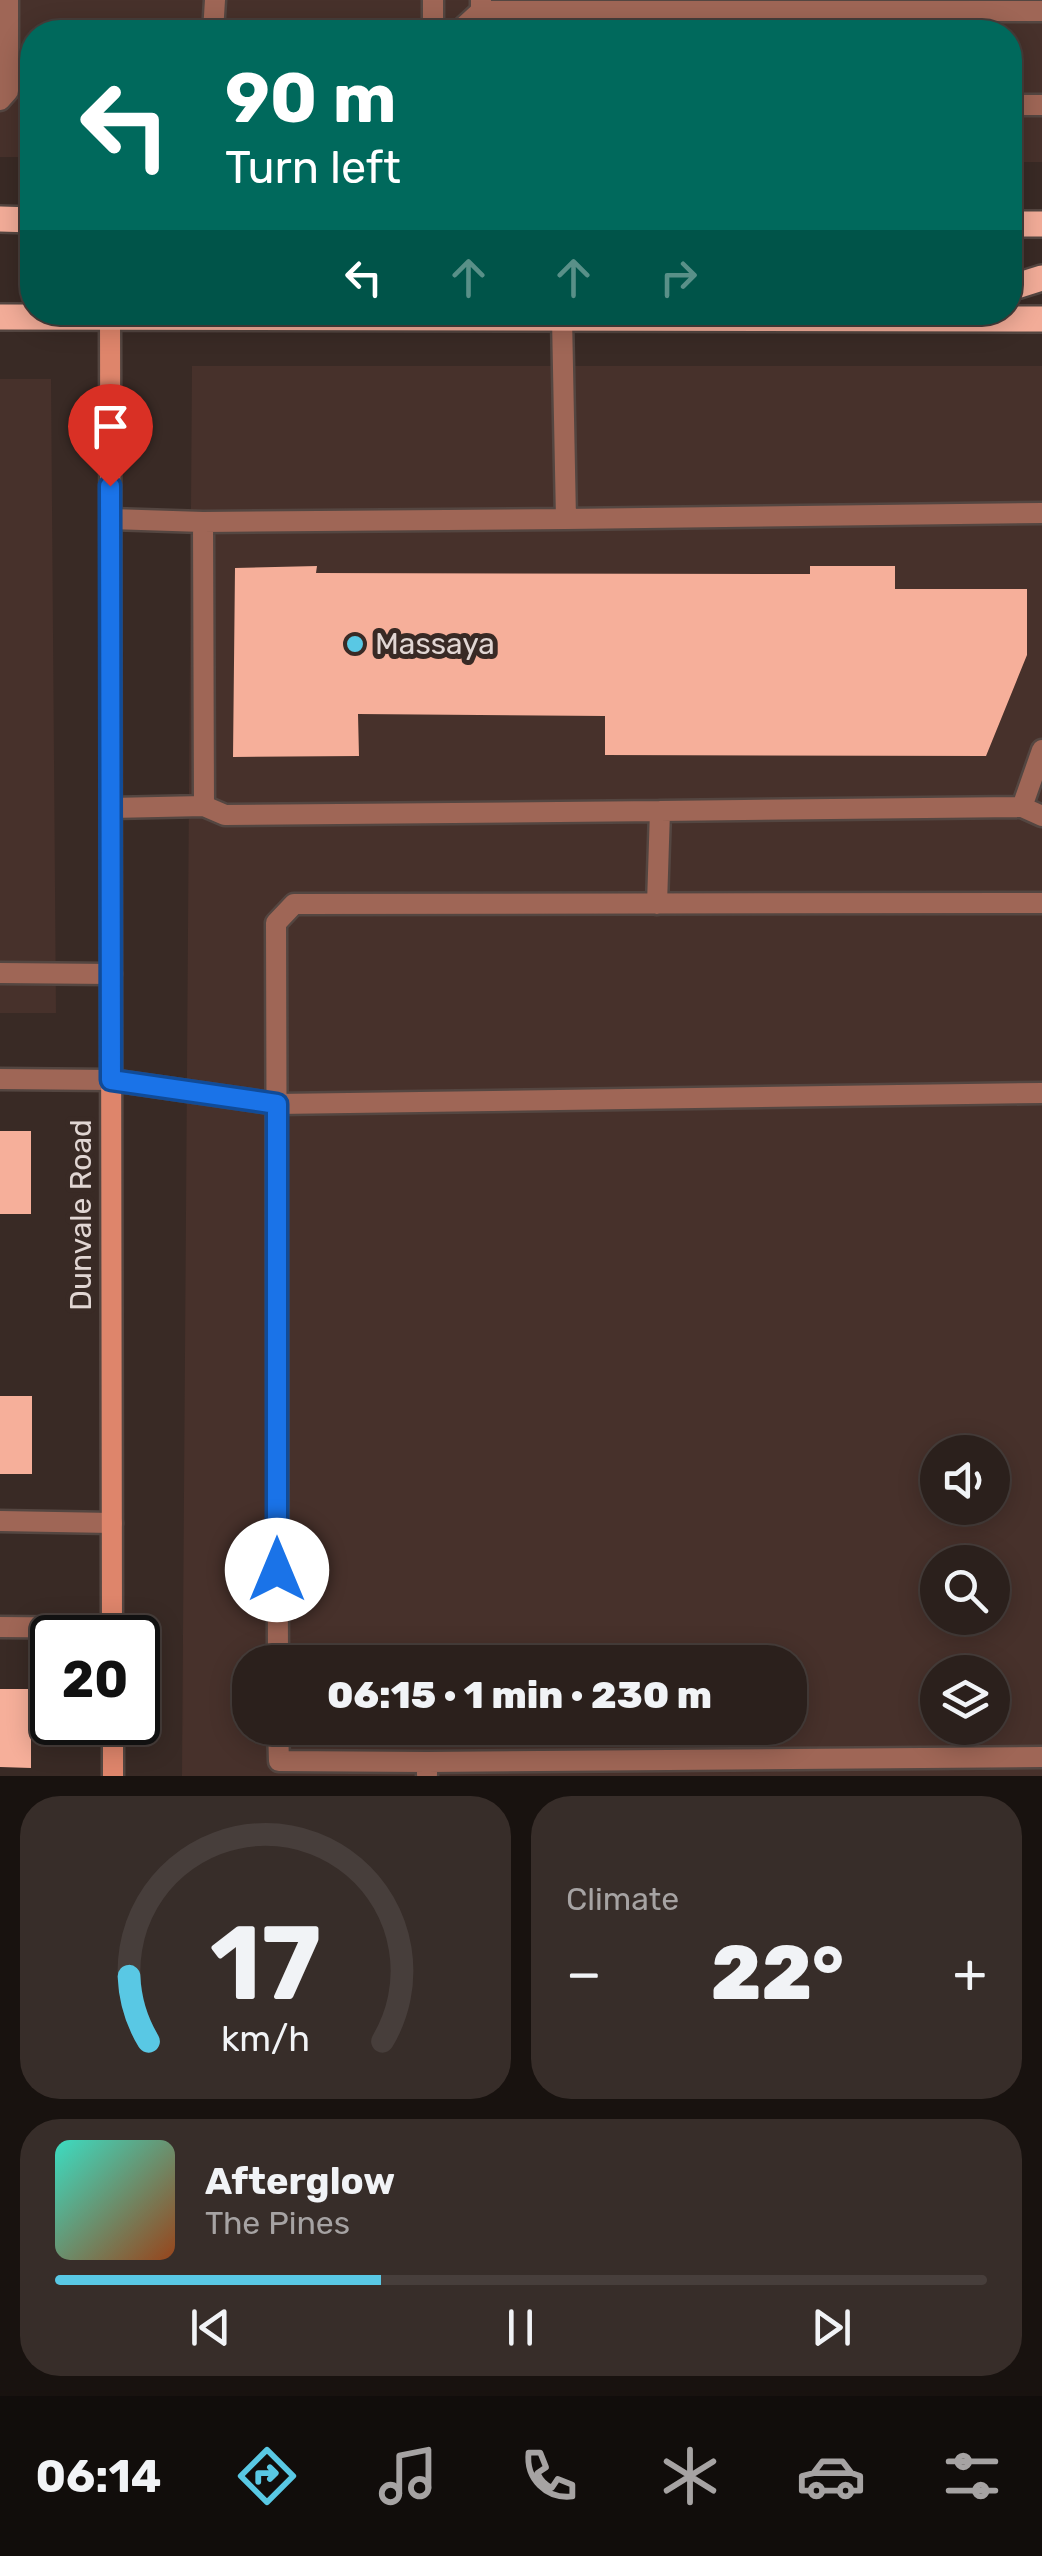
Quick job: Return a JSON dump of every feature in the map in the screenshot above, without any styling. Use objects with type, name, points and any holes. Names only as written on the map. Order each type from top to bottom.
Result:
[{"type":"street","name":"Dunvale Road","points":[[110,325],[112,1615]]},
{"type":"street","points":[[112,1745],[113,1776]]},
{"type":"lane","points":[[0,100],[8,91],[8,0]]},
{"type":"lane","points":[[481,5],[529,11],[827,15],[1042,12]]},
{"type":"lane","points":[[529,11],[529,20]]},
{"type":"lane","points":[[562,325],[566,519]]},
{"type":"lane","points":[[110,519],[202,522],[1042,513]]},
{"type":"lane","points":[[202,522],[204,806]]},
{"type":"lane","points":[[1022,807],[1042,750]]},
{"type":"lane","points":[[111,808],[204,806],[225,815],[1022,807],[1042,816]]},
{"type":"lane","points":[[657,904],[660,811]]},
{"type":"lane","points":[[278,1645],[276,923],[294,904],[1042,904]]},
{"type":"lane","points":[[0,974],[111,974]]},
{"type":"lane","points":[[0,1080],[111,1080],[277,1104],[1042,1093]]},
{"type":"lane","points":[[0,1522],[112,1523]]},
{"type":"lane","points":[[0,1626],[30,1628]]},
{"type":"lane","points":[[279,1745],[279,1761],[428,1769],[1042,1757]]},
{"type":"shaded area","points":[[0,0],[1042,0],[1042,162],[1022,162],[1022,20],[20,20],[20,157],[0,157]]},
{"type":"shaded area","points":[[192,366],[1042,366],[1042,1776],[182,1776]]},
{"type":"shaded area","points":[[0,379],[51,379],[56,1013],[0,1013]]},
{"type":"building","points":[[317,566],[316,573],[810,574],[810,566],[895,566],[895,589],[1027,589],[1027,655],[986,756],[605,755],[605,716],[358,714],[359,756],[233,757],[235,568]]},
{"type":"building","points":[[0,1131],[31,1131],[31,1214],[0,1214]]},
{"type":"building","points":[[0,1396],[32,1396],[32,1474],[0,1474]]},
{"type":"building","points":[[0,1689],[30,1689],[31,1768],[0,1767]]},
{"type":"place","name":"Massaya","points":[[355,644]]},
{"type":"route","points":[[110,486],[111,1080],[277,1104],[277,1570]]}]
